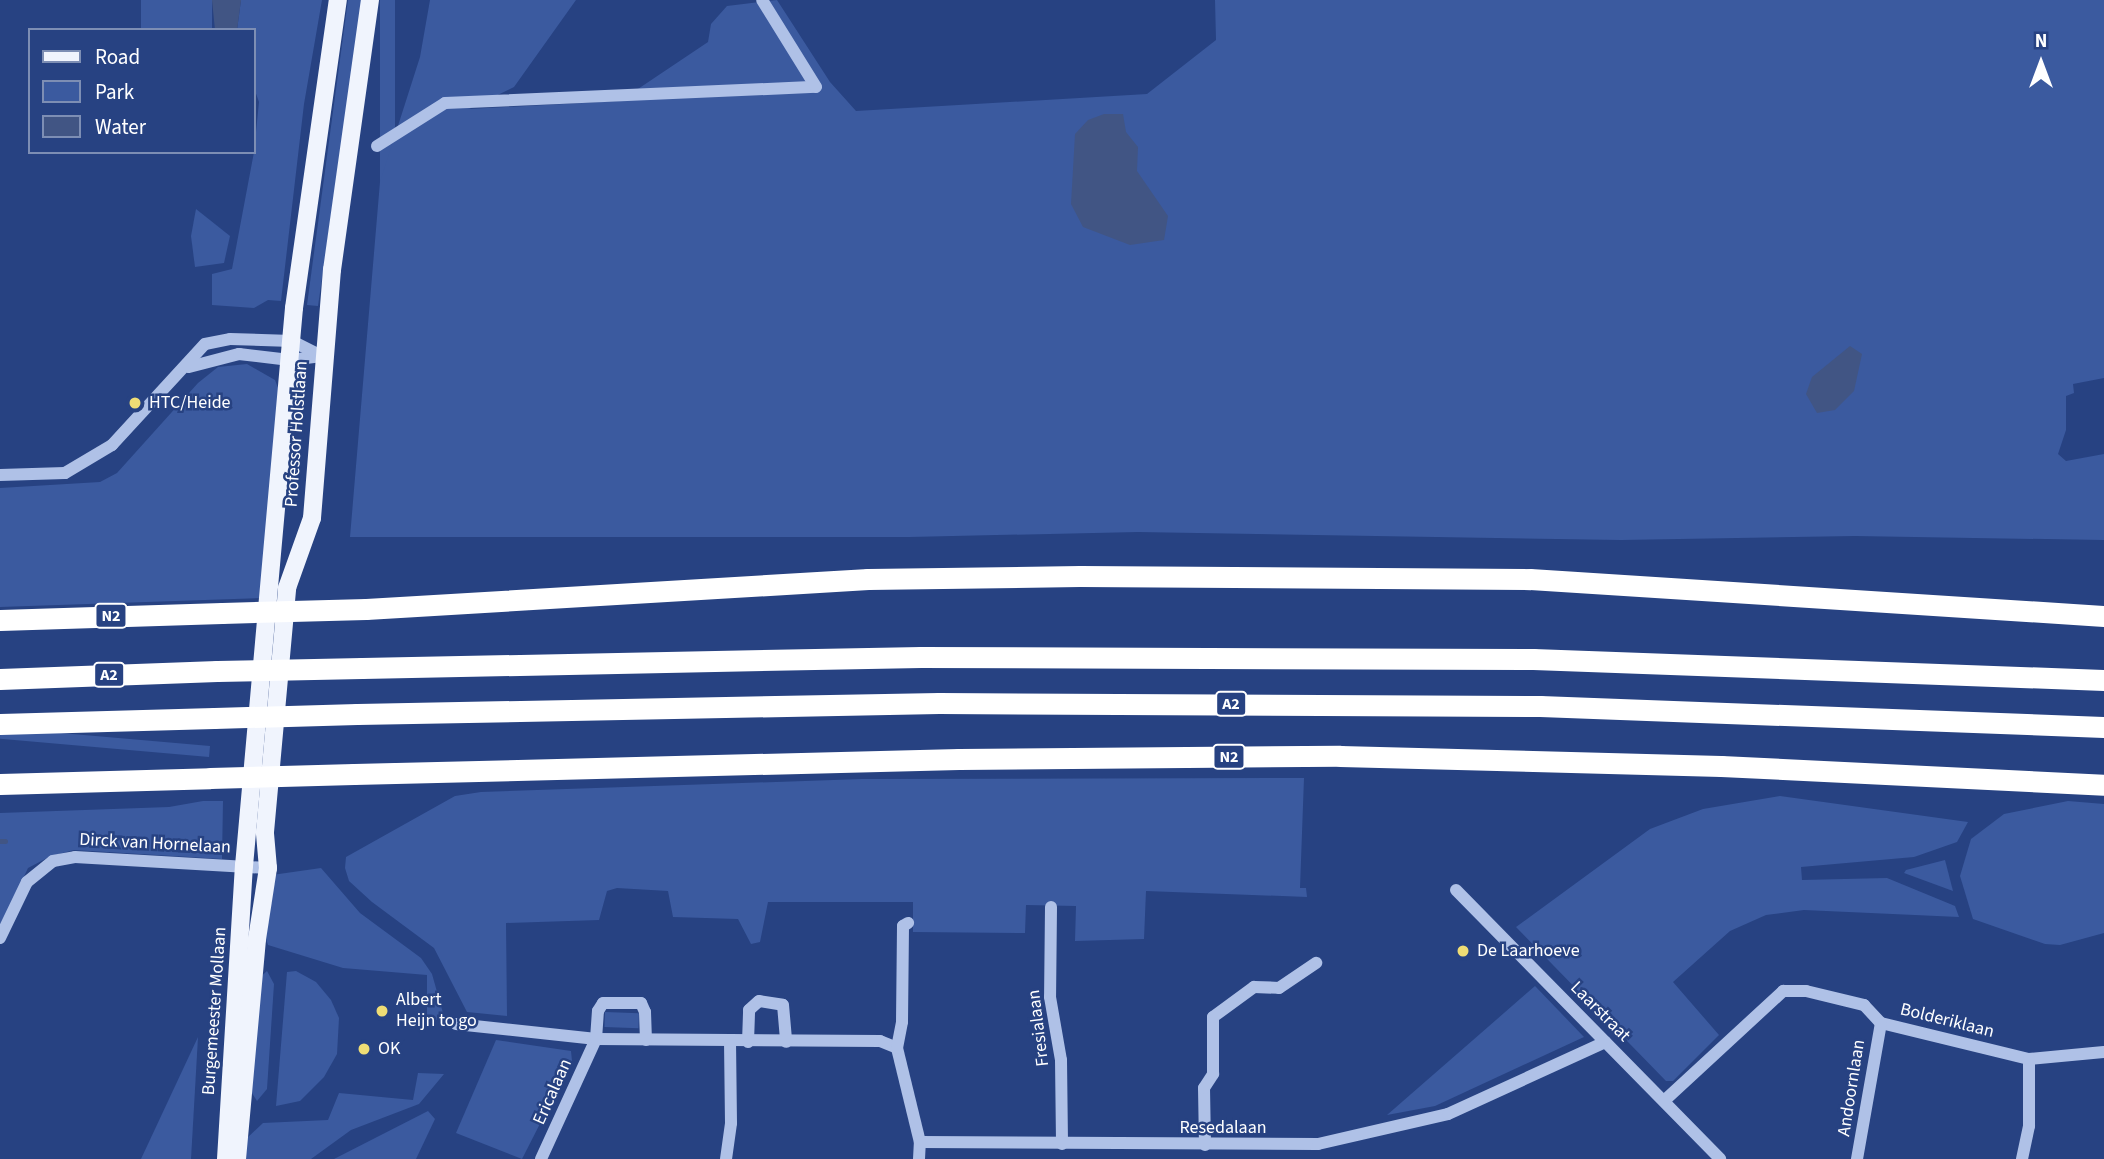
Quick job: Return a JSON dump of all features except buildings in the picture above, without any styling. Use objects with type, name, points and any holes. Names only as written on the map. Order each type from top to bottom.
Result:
[{"type":"highway","name":"N2","points":[[0,620],[366,609],[842,580],[1080,576],[1530,579],[2104,615]]},
{"type":"highway","name":"A2","points":[[0,679],[217,671],[921,657],[1533,659],[2104,680]]},
{"type":"highway","name":"A2","points":[[0,724],[939,703],[1526,706],[2104,727]]},
{"type":"highway","name":"N2","points":[[0,784],[959,759],[1340,757],[1721,766],[2104,785]]},
{"type":"main road","name":"Professor Holstlaan","points":[[244,866],[292,341],[314,151],[338,0]]},
{"type":"main road","name":"Professor Holstlaan","points":[[268,867],[267,813],[287,588],[312,518],[322,356],[370,0]]},
{"type":"main road","name":"Burgemeester Mollaan","points":[[226,1159],[244,866]]},
{"type":"main road","name":"Burgemeester Mollaan","points":[[237,1159],[257,939],[268,867]]},
{"type":"street","points":[[377,146],[445,103],[816,87],[762,0]]},
{"type":"street","points":[[0,475],[65,472],[112,445],[186,368],[205,344],[218,340],[292,341],[322,356]]},
{"type":"street","points":[[186,368],[240,354],[290,360],[322,356]]},
{"type":"street","name":"Dirck van Hornelaan","points":[[0,938],[27,882],[53,861],[75,856],[268,867]]},
{"type":"street","name":"Laarstraat","points":[[1456,890],[1720,1159]]},
{"type":"street","name":"Fresialaan","points":[[1051,907],[1050,997],[1061,1060],[1062,1144]]},
{"type":"street","points":[[908,923],[903,926],[902,1021],[897,1048],[920,1143],[919,1159]]},
{"type":"street","points":[[1205,1145],[1204,1088],[1213,1074],[1213,1017],[1254,987],[1279,988],[1316,963]]},
{"type":"street","name":"Bolderiklaan","points":[[1665,1100],[1783,991],[1806,991],[1864,1005],[1881,1023],[2029,1059],[2104,1052]]},
{"type":"street","points":[[748,1042],[749,1010],[759,1001],[783,1005],[786,1042]]},
{"type":"street","points":[[596,1039],[598,1011],[603,1003],[640,1003],[645,1012],[646,1040]]},
{"type":"street","name":"Andoornlaan","points":[[1857,1159],[1881,1023]]},
{"type":"street","points":[[456,1024],[596,1039],[880,1041],[897,1048]]},
{"type":"street","name":"Ericalaan","points":[[541,1159],[596,1039]]},
{"type":"street","points":[[726,1159],[731,1123],[730,1041]]},
{"type":"street","name":"Resedalaan","points":[[920,1143],[1318,1144],[1448,1114],[1605,1042]]},
{"type":"street","points":[[2022,1159],[2029,1126],[2029,1059]]},
{"type":"street","points":[[1139,1145],[1139,1159]]},
{"type":"street","points":[[1289,1145],[1290,1159]]},
{"type":"green space","points":[[141,0],[212,0],[212,28],[141,28]]},
{"type":"green space","points":[[241,0],[322,0],[304,104],[281,301],[268,300],[254,308],[212,305],[212,274],[232,269],[254,154],[256,154],[259,102],[256,94],[256,28],[237,28]]},
{"type":"green space","points":[[348,0],[362,0],[318,306],[307,305]]},
{"type":"green space","points":[[380,0],[395,0],[395,310],[380,310]]},
{"type":"green space","points":[[430,0],[576,0],[514,87],[469,109],[620,101],[708,42],[711,24],[727,6],[777,0],[830,82],[856,111],[1147,94],[1216,40],[1215,0],[2104,0],[2104,378],[2073,384],[2074,393],[2066,396],[2066,430],[2058,454],[2066,461],[2104,454],[2104,540],[1855,536],[1621,540],[1138,532],[909,537],[350,537],[380,182],[420,57]]},
{"type":"green space","points":[[196,209],[230,236],[224,263],[195,267],[191,236]]},
{"type":"green space","points":[[247,364],[275,380],[280,393],[264,598],[0,607],[0,488],[100,482],[117,473],[198,383],[218,367]]},
{"type":"green space","points":[[1,728],[210,746],[209,757],[0,739]]},
{"type":"green space","points":[[1304,778],[1300,888],[1306,888],[1307,897],[1146,891],[1144,939],[1075,941],[1076,906],[1026,905],[1025,933],[913,932],[913,902],[768,902],[760,942],[751,944],[738,919],[673,917],[668,891],[617,888],[607,891],[599,920],[506,923],[507,1016],[467,1012],[434,948],[372,902],[349,881],[345,868],[346,857],[455,796],[481,792],[862,779]]},
{"type":"green space","points":[[1780,796],[1968,822],[1957,842],[1914,857],[1801,867],[1802,880],[1887,878],[1955,906],[1959,917],[1804,910],[1766,915],[1730,931],[1673,982],[1719,1035],[1673,1081],[1666,1081],[1516,927],[1650,829],[1703,809]]},
{"type":"green space","points":[[203,801],[223,801],[222,859],[74,850],[51,856],[28,868],[0,928],[0,813],[169,807]]},
{"type":"green space","points":[[2068,801],[2104,804],[2104,933],[2060,945],[2045,944],[1973,919],[1960,876],[1971,839],[2004,814]]},
{"type":"green space","points":[[1945,860],[1953,891],[1904,873],[1906,870]]},
{"type":"green space","points":[[321,868],[360,913],[421,958],[432,974],[445,1020],[427,1020],[427,975],[343,968],[268,945],[263,930],[272,875]]},
{"type":"green space","points":[[267,971],[274,984],[267,1089],[257,1101],[250,1090],[257,980]]},
{"type":"green space","points":[[296,971],[316,982],[331,1000],[339,1018],[337,1054],[324,1077],[300,1101],[276,1106],[287,972]]},
{"type":"green space","points":[[1535,986],[1584,1037],[1435,1106],[1387,1115]]},
{"type":"green space","points":[[605,1012],[639,1013],[638,1028],[604,1027]]},
{"type":"green space","points":[[198,1037],[191,1159],[141,1159]]},
{"type":"green space","points":[[496,1040],[571,1051],[572,1061],[522,1159],[456,1133]]},
{"type":"green space","points":[[418,1073],[444,1074],[419,1104],[351,1130],[311,1159],[244,1159],[245,1140],[263,1123],[328,1120],[339,1093],[413,1100]]},
{"type":"green space","points":[[428,1111],[435,1119],[416,1159],[334,1159]]},
{"type":"water","points":[[212,0],[241,0],[237,28],[215,28]]},
{"type":"water","points":[[1104,114],[1123,114],[1126,132],[1138,147],[1137,171],[1168,216],[1164,240],[1130,245],[1083,227],[1071,204],[1075,134],[1088,120]]},
{"type":"water","points":[[1850,346],[1862,354],[1854,391],[1835,410],[1817,413],[1806,394],[1812,377]]},
{"type":"waterway","points":[[0,841],[5,841]]},
{"type":"place","name":"HTC/Heide","points":[[135,403]]},
{"type":"place","name":"De Laarhoeve","points":[[1463,951]]},
{"type":"place","name":"Albert Heijn to go","points":[[382,1011]]},
{"type":"place","name":"OK","points":[[364,1049]]}]
